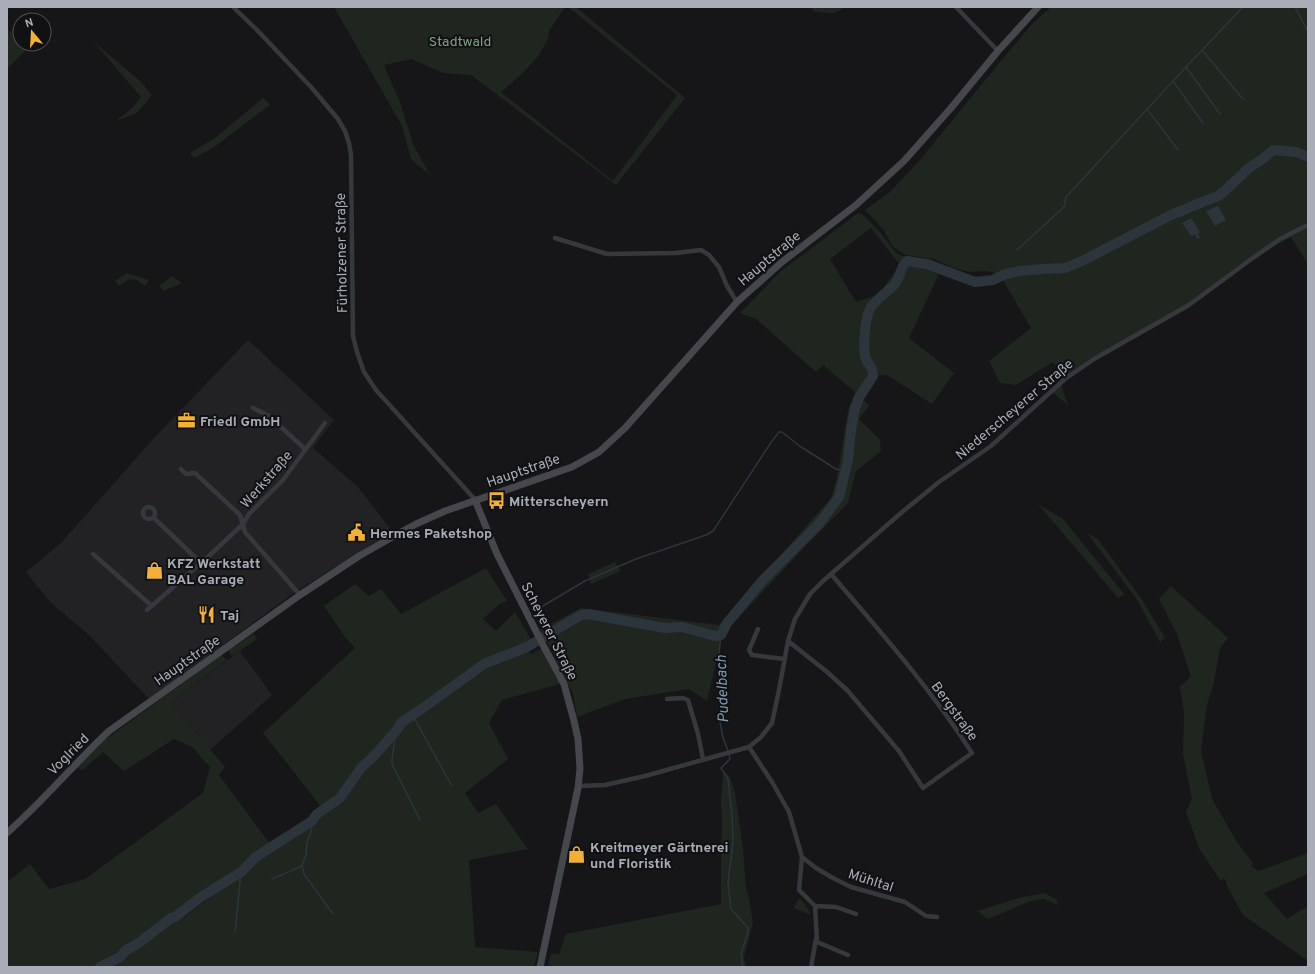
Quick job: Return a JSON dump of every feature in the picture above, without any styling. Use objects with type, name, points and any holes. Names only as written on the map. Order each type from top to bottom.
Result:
[{"type":"main road","name":"Hauptstraße","points":[[152,701],[300,595],[359,556],[416,524],[475,500],[572,467],[599,452],[625,428],[737,302],[782,262],[856,205],[904,161],[951,108],[998,51],[1038,7]]},
{"type":"main road","name":"Scheyerer Straße","points":[[475,500],[497,554],[564,684],[578,740],[580,768],[579,786],[540,967]]},
{"type":"main road","name":"Voglried","points":[[7,833],[26,816],[109,731],[152,701]]},
{"type":"street","name":"Fürholzener Straße","points":[[233,7],[311,87],[338,119],[345,131],[350,143],[351,155],[353,336],[356,352],[364,372],[376,390],[475,500]]},
{"type":"street","points":[[956,7],[998,51]]},
{"type":"street","name":"Niederscheyerer Straße","points":[[579,786],[605,785],[645,776],[748,747],[761,737],[772,723],[784,659],[795,619],[810,594],[831,574],[901,513],[991,446],[1065,379],[1094,359],[1189,305],[1256,256],[1280,240],[1308,225]]},
{"type":"street","points":[[555,238],[607,254],[675,253],[701,250],[709,255],[719,267],[727,286],[737,302]]},
{"type":"street","name":"Werkstraße","points":[[253,408],[268,416],[306,449]]},
{"type":"street","name":"Werkstraße","points":[[93,554],[149,608],[243,524],[249,514],[283,480],[325,423]]},
{"type":"street","name":"Werkstraße","points":[[181,469],[186,474],[196,473],[240,515],[245,532],[300,595]]},
{"type":"street","points":[[154,518],[201,563]]},
{"type":"street","name":"Bergstraße","points":[[788,641],[826,670],[847,690],[899,751],[923,788],[972,753],[932,695],[831,574]]},
{"type":"street","points":[[758,629],[750,650],[752,655],[784,659]]},
{"type":"street","points":[[667,699],[683,698],[688,700],[698,734],[703,759]]},
{"type":"street","points":[[748,747],[772,782],[789,812],[802,857],[799,890],[815,906],[836,907],[856,914]]},
{"type":"street","name":"Mühltal","points":[[802,857],[821,871],[851,887],[904,902],[926,916],[937,917]]},
{"type":"street","points":[[811,967],[816,939],[815,906]]},
{"type":"street","points":[[816,939],[817,942],[848,955]]},
{"type":"shaded area","points":[[1218,206],[1226,220],[1215,226],[1206,211]]},
{"type":"shaded area","points":[[1191,218],[1200,232],[1198,234],[1200,238],[1197,239],[1195,235],[1191,236],[1182,223]]},
{"type":"shaded area","points":[[248,340],[334,420],[313,448],[358,487],[392,531],[291,595],[149,699],[88,634],[50,602],[26,572],[61,543],[155,437]]},
{"type":"shaded area","points":[[240,651],[272,695],[210,750],[170,702]]},
{"type":"green space","name":"Stadtwald","points":[[334,7],[565,7],[549,31],[548,39],[539,55],[523,73],[501,92],[613,181],[677,95],[568,7],[576,7],[685,98],[616,185],[471,75],[443,73],[412,59],[384,65],[401,105],[413,144],[430,175],[411,159],[402,126]]},
{"type":"green space","points":[[811,7],[846,7],[834,13],[815,12]]},
{"type":"green space","points":[[1051,7],[1308,7],[1308,264],[1291,237],[1250,260],[1189,305],[1094,359],[1065,379],[1053,362],[1016,385],[1000,383],[989,361],[1031,328],[1004,282],[992,272],[970,272],[954,268],[934,259],[906,255],[894,248],[883,229],[865,210],[890,192],[920,160],[1033,23]]},
{"type":"green space","points":[[7,29],[12,33],[12,52],[24,52],[7,68]]},
{"type":"green space","points":[[93,41],[139,80],[152,95],[137,113],[116,121],[132,108],[141,97]]},
{"type":"green space","points":[[263,98],[270,105],[213,148],[194,158],[190,153],[215,138]]},
{"type":"green space","points":[[858,213],[862,214],[880,232],[897,254],[906,257],[934,261],[943,265],[909,338],[954,373],[932,404],[887,375],[873,376],[860,396],[869,406],[859,419],[880,440],[881,451],[856,471],[848,503],[795,557],[722,636],[707,701],[689,689],[625,699],[577,717],[573,694],[550,647],[539,630],[581,608],[719,625],[831,498],[837,478],[848,411],[855,392],[823,365],[816,372],[756,319],[740,313],[780,272]],"holes":[[[871,228],[900,265],[878,295],[856,302],[830,259]]]},
{"type":"green space","points":[[127,273],[149,280],[145,286],[137,280],[129,279],[119,286],[115,281]]},
{"type":"green space","points":[[172,276],[182,283],[164,291],[159,286]]},
{"type":"green space","points":[[1060,383],[1068,405],[1051,391]]},
{"type":"green space","points":[[1038,504],[1063,519],[1124,594],[1118,598]]},
{"type":"green space","points":[[1087,533],[1098,539],[1143,601],[1165,638],[1160,642],[1136,598]]},
{"type":"green space","points":[[615,562],[621,571],[591,584],[588,574]]},
{"type":"green space","points":[[486,568],[507,601],[499,604],[483,619],[496,631],[515,612],[532,641],[487,660],[408,714],[394,727],[359,766],[338,795],[322,808],[263,733],[355,648],[345,637],[324,606],[355,584],[369,596],[381,589],[401,614]]},
{"type":"green space","points":[[1171,586],[1228,638],[1220,648],[1214,682],[1207,705],[1201,751],[1212,799],[1237,842],[1253,863],[1251,866],[1258,871],[1308,853],[1308,874],[1264,893],[1287,919],[1308,906],[1308,961],[1243,915],[1228,888],[1225,879],[1220,880],[1199,848],[1186,812],[1192,799],[1183,754],[1184,712],[1180,687],[1191,676],[1177,634],[1159,599]]},
{"type":"green space","points":[[254,634],[257,639],[232,656],[228,650]]},
{"type":"green space","points":[[541,649],[560,684],[502,700],[489,723],[508,759],[465,793],[478,813],[496,804],[528,849],[469,860],[475,947],[538,952],[534,967],[7,967],[7,882],[30,864],[49,889],[85,879],[203,793],[210,767],[192,747],[174,739],[124,771],[103,752],[84,769],[80,770],[77,766],[102,742],[221,655],[227,660],[170,702],[225,767],[219,775],[270,844],[226,877],[174,912],[185,917],[241,872],[312,821],[324,808],[340,798],[361,768],[402,722],[424,712],[486,668],[527,651],[532,654]]},
{"type":"green space","points":[[723,772],[727,773],[731,780],[735,793],[743,849],[746,888],[753,923],[744,957],[746,967],[548,967],[551,953],[559,954],[566,934],[721,904],[721,800]]},
{"type":"green space","points":[[1045,893],[1056,899],[1058,905],[1044,899],[1031,901],[988,919],[977,911],[1022,897]]},
{"type":"green space","points":[[799,898],[805,904],[811,915],[794,908]]},
{"type":"waterway","points":[[1017,250],[1064,207],[1066,197],[1243,7]]},
{"type":"waterway","points":[[1295,7],[1308,32]]},
{"type":"waterway","points":[[1202,50],[1243,99]]},
{"type":"waterway","points":[[1186,67],[1220,114]]},
{"type":"waterway","points":[[1173,81],[1203,123]]},
{"type":"waterway","points":[[1147,109],[1178,150]]},
{"type":"waterway","points":[[100,967],[120,957],[126,950],[139,943],[171,918],[175,917],[201,897],[241,872],[256,857],[312,821],[317,814],[340,798],[361,768],[374,756],[402,722],[484,664],[527,647],[581,615],[588,614],[665,628],[682,627],[715,636],[721,635],[727,623],[763,580],[819,524],[839,497],[848,460],[855,408],[860,396],[873,376],[873,372],[866,359],[864,351],[867,317],[871,307],[896,282],[903,266],[907,261],[927,264],[975,282],[993,280],[1005,274],[1020,271],[1065,268],[1082,261],[1171,215],[1220,195],[1249,168],[1273,150],[1296,152],[1308,157]]},
{"type":"waterway","points":[[536,610],[585,581],[636,559],[706,535],[713,531],[779,432],[782,432],[801,447],[836,469],[845,471]]},
{"type":"waterway","name":"Pudelbach","points":[[721,635],[719,653],[719,716],[723,738],[728,751]]},
{"type":"waterway","points":[[413,716],[452,786]]},
{"type":"waterway","points":[[396,731],[392,764],[420,820]]},
{"type":"waterway","name":"Pudelbach","points":[[729,755],[730,759],[721,768],[728,779],[732,816],[733,842],[728,882],[731,909],[748,928],[741,954],[743,967]]},
{"type":"waterway","points":[[312,821],[311,832],[307,842],[306,855],[302,866],[304,874],[333,914]]},
{"type":"waterway","points":[[272,879],[302,866]]},
{"type":"waterway","points":[[235,932],[241,872]]},
{"type":"place","name":"Friedl GmbH","points":[[187,421]]},
{"type":"place","name":"Mitterscheyern","points":[[496,501]]},
{"type":"place","name":"Hermes Paketshop","points":[[357,533]]},
{"type":"place","name":"KFZ Werkstatt BAL Garage","points":[[154,571]]},
{"type":"place","name":"Taj","points":[[207,615]]},
{"type":"place","name":"Kreitmeyer Gärtnerei und Floristik","points":[[577,855]]}]
